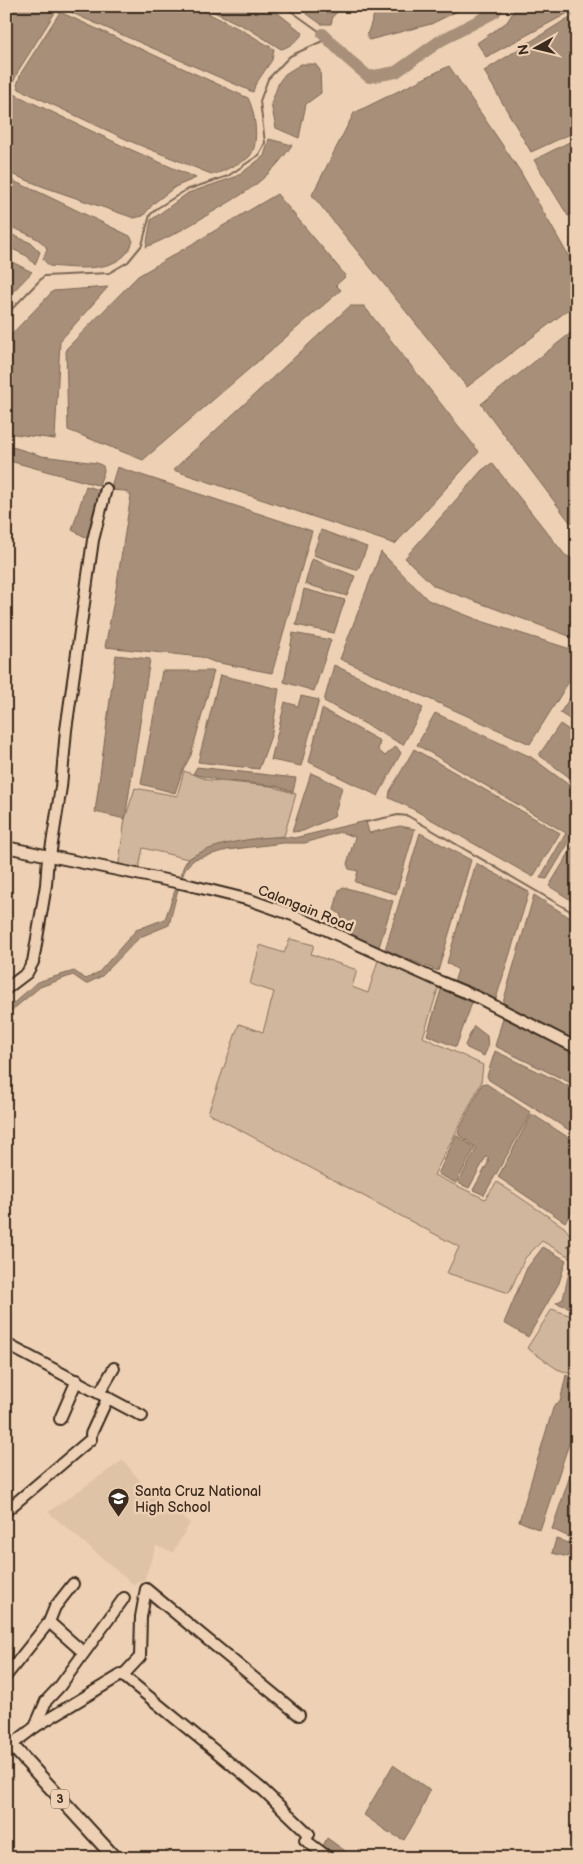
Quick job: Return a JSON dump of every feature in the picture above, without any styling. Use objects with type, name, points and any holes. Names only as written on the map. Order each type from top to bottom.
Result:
[{"type":"main road","name":"3","points":[[8,1744],[115,1858]]},
{"type":"street","points":[[6,989],[27,973],[33,962],[61,787],[66,730],[93,540],[106,489]]},
{"type":"street","name":"Calangain Road","points":[[6,847],[181,883],[250,900],[298,916],[477,997],[577,1048]]},
{"type":"street","points":[[6,1344],[104,1394],[142,1416]]},
{"type":"street","points":[[6,1511],[91,1436],[114,1368]]},
{"type":"street","points":[[60,1419],[77,1380]]},
{"type":"street","points":[[6,1676],[49,1622],[55,1607],[73,1584]]},
{"type":"street","points":[[8,1744],[121,1674],[140,1657],[141,1618],[146,1589],[299,1715]]},
{"type":"street","points":[[35,1727],[46,1701],[60,1686],[124,1598]]},
{"type":"street","points":[[49,1622],[83,1652]]},
{"type":"street","points":[[121,1674],[263,1790],[309,1834],[305,1840],[329,1858]]},
{"type":"shaded area","points":[[6,6],[49,6],[56,11],[18,71],[13,83],[6,82]]},
{"type":"shaded area","points":[[73,6],[194,6],[274,49],[272,60],[255,85],[253,92],[72,13]]},
{"type":"shaded area","points":[[202,6],[269,6],[303,33],[294,43],[281,49],[249,29]]},
{"type":"shaded area","points":[[296,6],[344,6],[333,16],[331,24],[321,24]]},
{"type":"shaded area","points":[[377,6],[468,6],[431,24],[369,40],[367,35]]},
{"type":"shaded area","points":[[517,6],[577,6],[577,22],[570,12],[486,57],[477,43],[507,22]]},
{"type":"shaded area","points":[[60,12],[248,98],[253,111],[256,136],[250,156],[225,170],[211,174],[132,142],[19,89],[17,85],[21,73]]},
{"type":"shaded area","points":[[568,18],[577,33],[577,131],[531,152],[484,71]]},
{"type":"shaded area","points":[[301,64],[315,64],[320,70],[321,93],[306,104],[299,138],[276,128],[271,104],[279,82],[285,74]]},
{"type":"shaded area","points":[[449,66],[520,171],[577,271],[577,303],[467,387],[312,195],[354,113]]},
{"type":"shaded area","points":[[6,90],[125,147],[196,178],[175,187],[154,203],[143,216],[134,218],[6,172]]},
{"type":"shaded area","points":[[577,138],[577,212],[568,216],[534,160]]},
{"type":"shaded area","points":[[269,139],[292,145],[273,169],[253,187],[176,233],[146,247],[151,220],[188,193],[235,177],[243,172],[264,156]]},
{"type":"shaded area","points":[[6,178],[130,236],[133,241],[128,252],[119,260],[97,267],[72,268],[49,266],[43,259],[47,249],[45,245],[29,235],[6,225]]},
{"type":"shaded area","points":[[277,194],[346,276],[336,285],[341,290],[143,460],[68,430],[66,349],[138,276]]},
{"type":"shaded area","points":[[6,232],[31,243],[40,252],[35,265],[27,256],[6,246]]},
{"type":"shaded area","points":[[6,259],[32,272],[6,299]]},
{"type":"shaded area","points":[[108,287],[60,341],[55,439],[6,433],[6,340],[53,291]]},
{"type":"shaded area","points":[[350,306],[364,306],[479,452],[395,544],[173,470]]},
{"type":"shaded area","points":[[577,328],[577,525],[569,521],[481,404]]},
{"type":"shaded area","points":[[6,445],[42,456],[97,463],[103,466],[104,471],[99,485],[93,484],[6,460]]},
{"type":"shaded area","points":[[492,463],[565,555],[577,561],[577,639],[434,586],[405,558],[482,470]]},
{"type":"shaded area","points":[[117,467],[312,531],[272,673],[214,662],[201,657],[105,647],[131,495],[125,491],[110,490]]},
{"type":"shaded area","points":[[86,486],[99,490],[101,493],[91,540],[72,530]]},
{"type":"shaded area","points":[[321,530],[367,547],[358,570],[313,555]]},
{"type":"shaded area","points":[[381,552],[428,600],[481,621],[577,651],[577,669],[530,744],[340,659]]},
{"type":"shaded area","points":[[312,559],[355,576],[347,596],[305,584]]},
{"type":"shaded area","points":[[304,589],[345,600],[334,633],[296,625]]},
{"type":"shaded area","points":[[293,633],[331,640],[314,691],[284,682]]},
{"type":"shaded area","points":[[116,655],[150,659],[125,819],[95,812]]},
{"type":"shaded area","points":[[334,665],[423,708],[403,745],[324,701]]},
{"type":"shaded area","points":[[162,671],[214,671],[191,755],[182,772],[175,793],[141,784]]},
{"type":"shaded area","points":[[220,675],[279,689],[272,733],[259,769],[198,762]]},
{"type":"shaded area","points":[[577,687],[577,724],[560,713]]},
{"type":"shaded area","points":[[301,696],[319,700],[301,766],[271,760],[285,702],[298,706]]},
{"type":"shaded area","points":[[322,709],[380,741],[378,750],[385,756],[396,746],[401,753],[378,796],[309,762]]},
{"type":"shaded area","points":[[435,713],[531,757],[577,791],[577,829],[547,879],[540,878],[566,833],[417,745]]},
{"type":"shaded area","points":[[560,724],[577,735],[577,783],[539,755]]},
{"type":"shaded area","points":[[414,749],[560,833],[533,877],[409,807],[389,798],[390,791]]},
{"type":"shaded area","points":[[197,767],[296,778],[293,792],[276,786],[218,780],[193,774]]},
{"type":"shaded area","points":[[184,771],[208,780],[271,786],[296,794],[284,836],[226,844],[188,859],[143,848],[138,873],[118,869],[125,819],[135,788],[177,796]]},
{"type":"shaded area","points":[[311,773],[342,787],[334,817],[303,831],[292,832]]},
{"type":"shaded area","points":[[366,821],[369,833],[400,826],[415,829],[396,894],[355,882],[358,871],[349,869],[347,864],[355,837],[340,832],[305,843],[283,843],[227,850],[195,859],[188,865],[180,884],[179,882],[188,860],[211,848],[256,838],[294,838]]},
{"type":"shaded area","points":[[420,833],[471,860],[438,971],[385,950]]},
{"type":"shaded area","points":[[577,840],[577,904],[549,886]]},
{"type":"shaded area","points":[[476,863],[529,892],[495,1002],[454,982],[458,970],[447,963]]},
{"type":"shaded area","points":[[177,885],[179,885],[169,925],[140,937],[102,976],[86,984],[73,975],[40,987],[6,1015],[6,1010],[37,982],[74,971],[86,979],[99,972],[136,930],[165,919]]},
{"type":"shaded area","points":[[343,887],[393,901],[379,947],[337,930],[341,917],[334,910],[339,890]]},
{"type":"shaded area","points":[[534,895],[577,922],[577,1041],[502,1006]]},
{"type":"shaded area","points":[[290,939],[314,945],[311,954],[357,970],[352,987],[368,993],[379,957],[439,986],[423,1037],[483,1065],[481,1083],[434,1175],[485,1199],[497,1182],[564,1227],[577,1243],[568,1256],[542,1241],[525,1258],[509,1293],[447,1273],[459,1247],[208,1113],[239,1024],[263,1032],[274,992],[250,984],[260,945],[284,953]]},
{"type":"shaded area","points":[[442,987],[473,1000],[456,1047],[427,1035]]},
{"type":"shaded area","points":[[503,1018],[577,1051],[577,1086],[495,1046]]},
{"type":"shaded area","points":[[474,1026],[487,1036],[488,1047],[484,1056],[467,1048],[465,1045]]},
{"type":"shaded area","points":[[495,1051],[577,1090],[577,1135],[489,1080],[487,1076]]},
{"type":"shaded area","points":[[485,1083],[530,1112],[530,1115],[484,1195],[473,1190],[488,1163],[488,1157],[486,1157],[469,1188],[458,1183],[477,1148],[459,1135],[458,1132],[482,1084]]},
{"type":"shaded area","points":[[532,1114],[577,1143],[577,1205],[565,1222],[498,1177]]},
{"type":"shaded area","points":[[456,1135],[475,1148],[456,1183],[438,1174]]},
{"type":"shaded area","points":[[543,1247],[566,1260],[559,1283],[528,1337],[504,1323],[527,1268]]},
{"type":"shaded area","points":[[570,1268],[575,1269],[577,1272],[577,1310],[556,1303],[563,1299]]},
{"type":"shaded area","points":[[552,1309],[577,1318],[577,1376],[557,1369],[527,1348]]},
{"type":"shaded area","points":[[566,1375],[577,1380],[577,1420],[540,1530],[519,1521],[554,1405],[560,1402]]},
{"type":"shaded area","points":[[577,1455],[578,1510],[573,1530],[569,1537],[552,1529]]},
{"type":"shaded area","name":"Santa Cruz National High School","points":[[123,1460],[150,1493],[190,1523],[173,1552],[156,1546],[144,1581],[138,1581],[134,1585],[48,1512]]},
{"type":"shaded area","points":[[556,1539],[572,1544],[568,1557],[552,1553]]},
{"type":"shaded area","points":[[393,1765],[430,1790],[420,1813],[404,1840],[388,1832],[364,1815]]},
{"type":"shaded area","points":[[327,1838],[355,1858],[334,1858],[321,1850]]},
{"type":"waterway","points":[[284,6],[323,34]]},
{"type":"waterway","points":[[323,34],[369,77],[396,72],[440,41],[495,12],[498,6]]},
{"type":"waterway","points":[[6,315],[44,276],[109,273],[128,262],[142,245],[150,215],[156,209],[186,190],[228,176],[259,155],[265,143],[260,101],[268,79],[290,56],[329,38]]},
{"type":"waterway","points":[[366,822],[398,815],[408,816],[577,915]]},
{"type":"waterway","points":[[568,1246],[577,1239]]},
{"type":"place","name":"Santa Cruz National High School","points":[[119,1518]]}]
